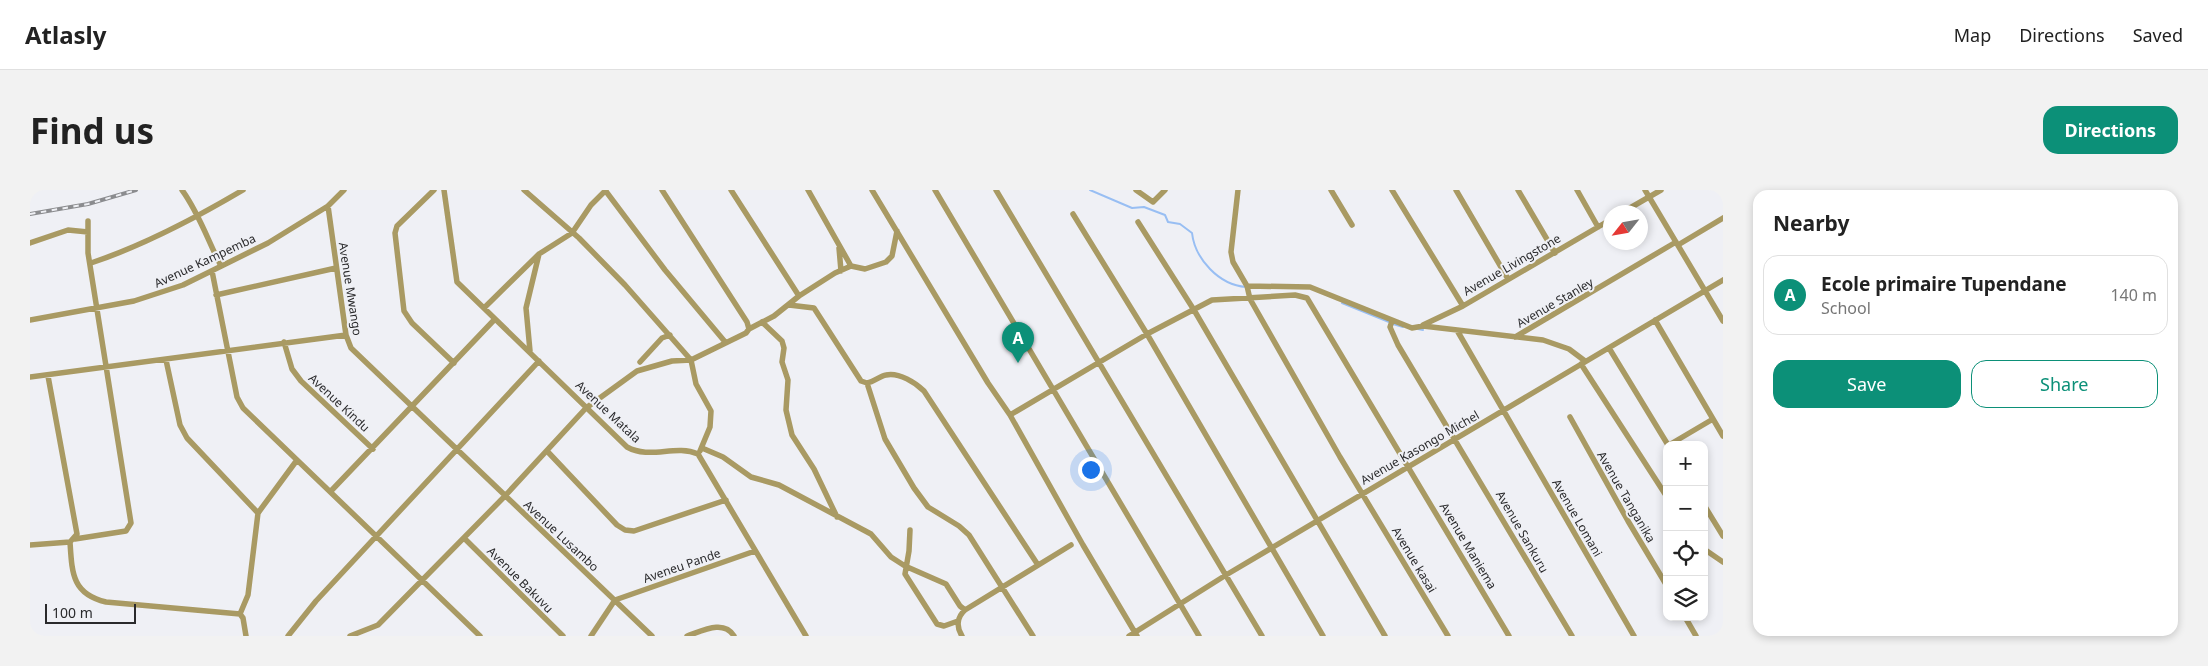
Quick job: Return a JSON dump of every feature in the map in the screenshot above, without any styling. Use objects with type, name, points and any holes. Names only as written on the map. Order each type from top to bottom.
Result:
[{"type":"street","points":[[182,190],[199,216],[203,232],[221,266]]},
{"type":"street","points":[[91,263],[120,253],[199,216],[243,190]]},
{"type":"street","name":"Avenue Kampemba","points":[[30,320],[157,295],[212,271],[268,242],[328,206],[344,190]]},
{"type":"street","points":[[434,190],[397,226],[395,233],[397,253],[404,310],[407,317],[454,363]]},
{"type":"street","name":"Avenue Matala","points":[[444,190],[457,282],[627,447],[636,452],[646,454],[684,451],[698,454]]},
{"type":"street","points":[[524,190],[572,233],[625,285],[691,360],[696,384],[711,412],[710,427],[698,454],[806,636]]},
{"type":"street","points":[[484,308],[539,254],[572,233],[606,190],[665,270],[726,343]]},
{"type":"street","points":[[662,190],[747,322],[749,329]]},
{"type":"street","points":[[731,190],[799,296]]},
{"type":"street","points":[[808,190],[851,266]]},
{"type":"street","points":[[872,190],[988,383],[1010,415],[1083,545],[1136,634]]},
{"type":"street","points":[[935,190],[1199,636]]},
{"type":"street","points":[[996,190],[1262,636]]},
{"type":"street","points":[[1136,190],[1154,202],[1165,190]]},
{"type":"street","name":"Avenue kasai","points":[[1238,190],[1231,252],[1233,262],[1250,299],[1362,493],[1448,636]]},
{"type":"street","points":[[1331,190],[1352,225]]},
{"type":"street","points":[[1392,190],[1463,306]]},
{"type":"street","points":[[1456,190],[1508,279]]},
{"type":"street","points":[[1518,190],[1555,253]]},
{"type":"street","points":[[1577,190],[1598,227]]},
{"type":"street","points":[[1645,190],[1723,321]]},
{"type":"street","points":[[1635,205],[1661,190]]},
{"type":"street","name":"Avenue Mwango","points":[[328,206],[346,335],[351,348],[458,450]]},
{"type":"street","points":[[1073,214],[1147,334],[1323,636]]},
{"type":"street","name":"Avenue Stanley","points":[[1515,337],[1723,218]]},
{"type":"street","points":[[30,545],[73,541],[126,531],[131,523],[97,308],[88,221]]},
{"type":"street","points":[[1138,222],[1194,310],[1385,636]]},
{"type":"street","name":"Avenue Livingstone","points":[[1422,326],[1463,306],[1603,224]]},
{"type":"street","points":[[30,243],[68,230],[88,232]]},
{"type":"street","points":[[350,636],[378,625],[504,497],[586,408],[637,371],[672,361],[691,360],[746,333],[749,329],[789,305],[799,296],[851,266],[865,269],[886,262],[892,256],[897,231]]},
{"type":"street","points":[[838,242],[841,271]]},
{"type":"street","points":[[530,351],[526,308],[539,254]]},
{"type":"street","points":[[216,295],[336,268]]},
{"type":"street","points":[[212,271],[237,397],[243,408],[480,636]]},
{"type":"street","name":"Avenue Kasongo Michel","points":[[1129,636],[1136,634],[1226,574],[1723,280]]},
{"type":"street","points":[[1247,289],[1310,288],[1324,291],[1391,324],[1412,328],[1422,326],[1458,332],[1543,340],[1569,349],[1583,362],[1663,491]]},
{"type":"street","name":"Avenue Maniema","points":[[1250,299],[1295,295],[1307,298],[1509,636]]},
{"type":"street","points":[[1010,415],[1147,334],[1194,310],[1219,298],[1250,299]]},
{"type":"street","points":[[789,305],[814,308],[861,381],[867,384],[886,439],[914,488],[928,507],[959,526],[969,535],[1003,587],[1030,635]]},
{"type":"street","points":[[331,491],[495,319]]},
{"type":"street","points":[[1655,320],[1723,436]]},
{"type":"street","points":[[762,322],[782,341],[782,362],[788,380],[786,410],[792,435],[814,469],[836,517]]},
{"type":"street","name":"Avenue Sankuru","points":[[1391,324],[1398,345],[1456,439],[1572,636]]},
{"type":"street","name":"Avenue Lomani","points":[[1458,332],[1634,636]]},
{"type":"street","points":[[640,362],[662,338],[670,334]]},
{"type":"street","points":[[30,378],[346,335]]},
{"type":"street","name":"Avenue Kindu","points":[[284,342],[295,375],[373,449]]},
{"type":"street","points":[[1609,348],[1667,441]]},
{"type":"street","points":[[166,360],[180,425],[187,438],[258,513]]},
{"type":"street","points":[[288,636],[377,535],[539,361]]},
{"type":"street","points":[[867,384],[886,375],[894,375],[917,384],[924,391],[1038,565]]},
{"type":"street","points":[[48,376],[77,534],[73,541],[78,586],[82,592],[92,598],[106,602],[240,614]]},
{"type":"street","name":"Avenue Tanganika","points":[[1570,418],[1663,579]]},
{"type":"street","points":[[1676,441],[1713,419]]},
{"type":"street","points":[[702,448],[729,461],[751,477],[779,485],[871,534],[890,557],[905,566],[930,575],[946,584],[960,606],[965,610]]},
{"type":"street","name":"Avenue Lusambo","points":[[458,450],[504,497],[652,636]]},
{"type":"street","points":[[548,451],[618,525],[625,530],[634,531],[726,500]]},
{"type":"street","points":[[240,614],[248,594],[258,513],[297,460]]},
{"type":"street","points":[[1708,512],[1723,536]]},
{"type":"street","points":[[910,530],[909,551],[905,566],[908,580],[937,624],[944,626],[958,621]]},
{"type":"street","name":"Avenue Bakuvu","points":[[464,538],[563,636]]},
{"type":"street","points":[[962,636],[958,621],[960,615],[965,610],[1072,545]]},
{"type":"street","name":"Aveneu Pande","points":[[615,600],[755,551]]},
{"type":"street","points":[[1708,552],[1723,562]]},
{"type":"street","points":[[591,636],[615,600]]},
{"type":"street","points":[[240,614],[243,618],[246,636]]},
{"type":"street","points":[[1687,621],[1696,636]]},
{"type":"street","points":[[687,636],[721,626],[727,628],[734,636]]},
{"type":"waterway","points":[[1090,190],[1132,208],[1144,207],[1165,215],[1168,222],[1180,224],[1192,233],[1198,252],[1210,269],[1227,281],[1246,287]]},
{"type":"waterway","points":[[1342,303],[1389,322]]},
{"type":"waterway","points":[[1393,324],[1403,327]]},
{"type":"waterway","points":[[1418,329],[1423,330]]},
{"type":"railway","points":[[30,214],[88,204],[136,190]]},
{"type":"place","name":"Ecole primaire Tupendane","points":[[1018,363]]}]
